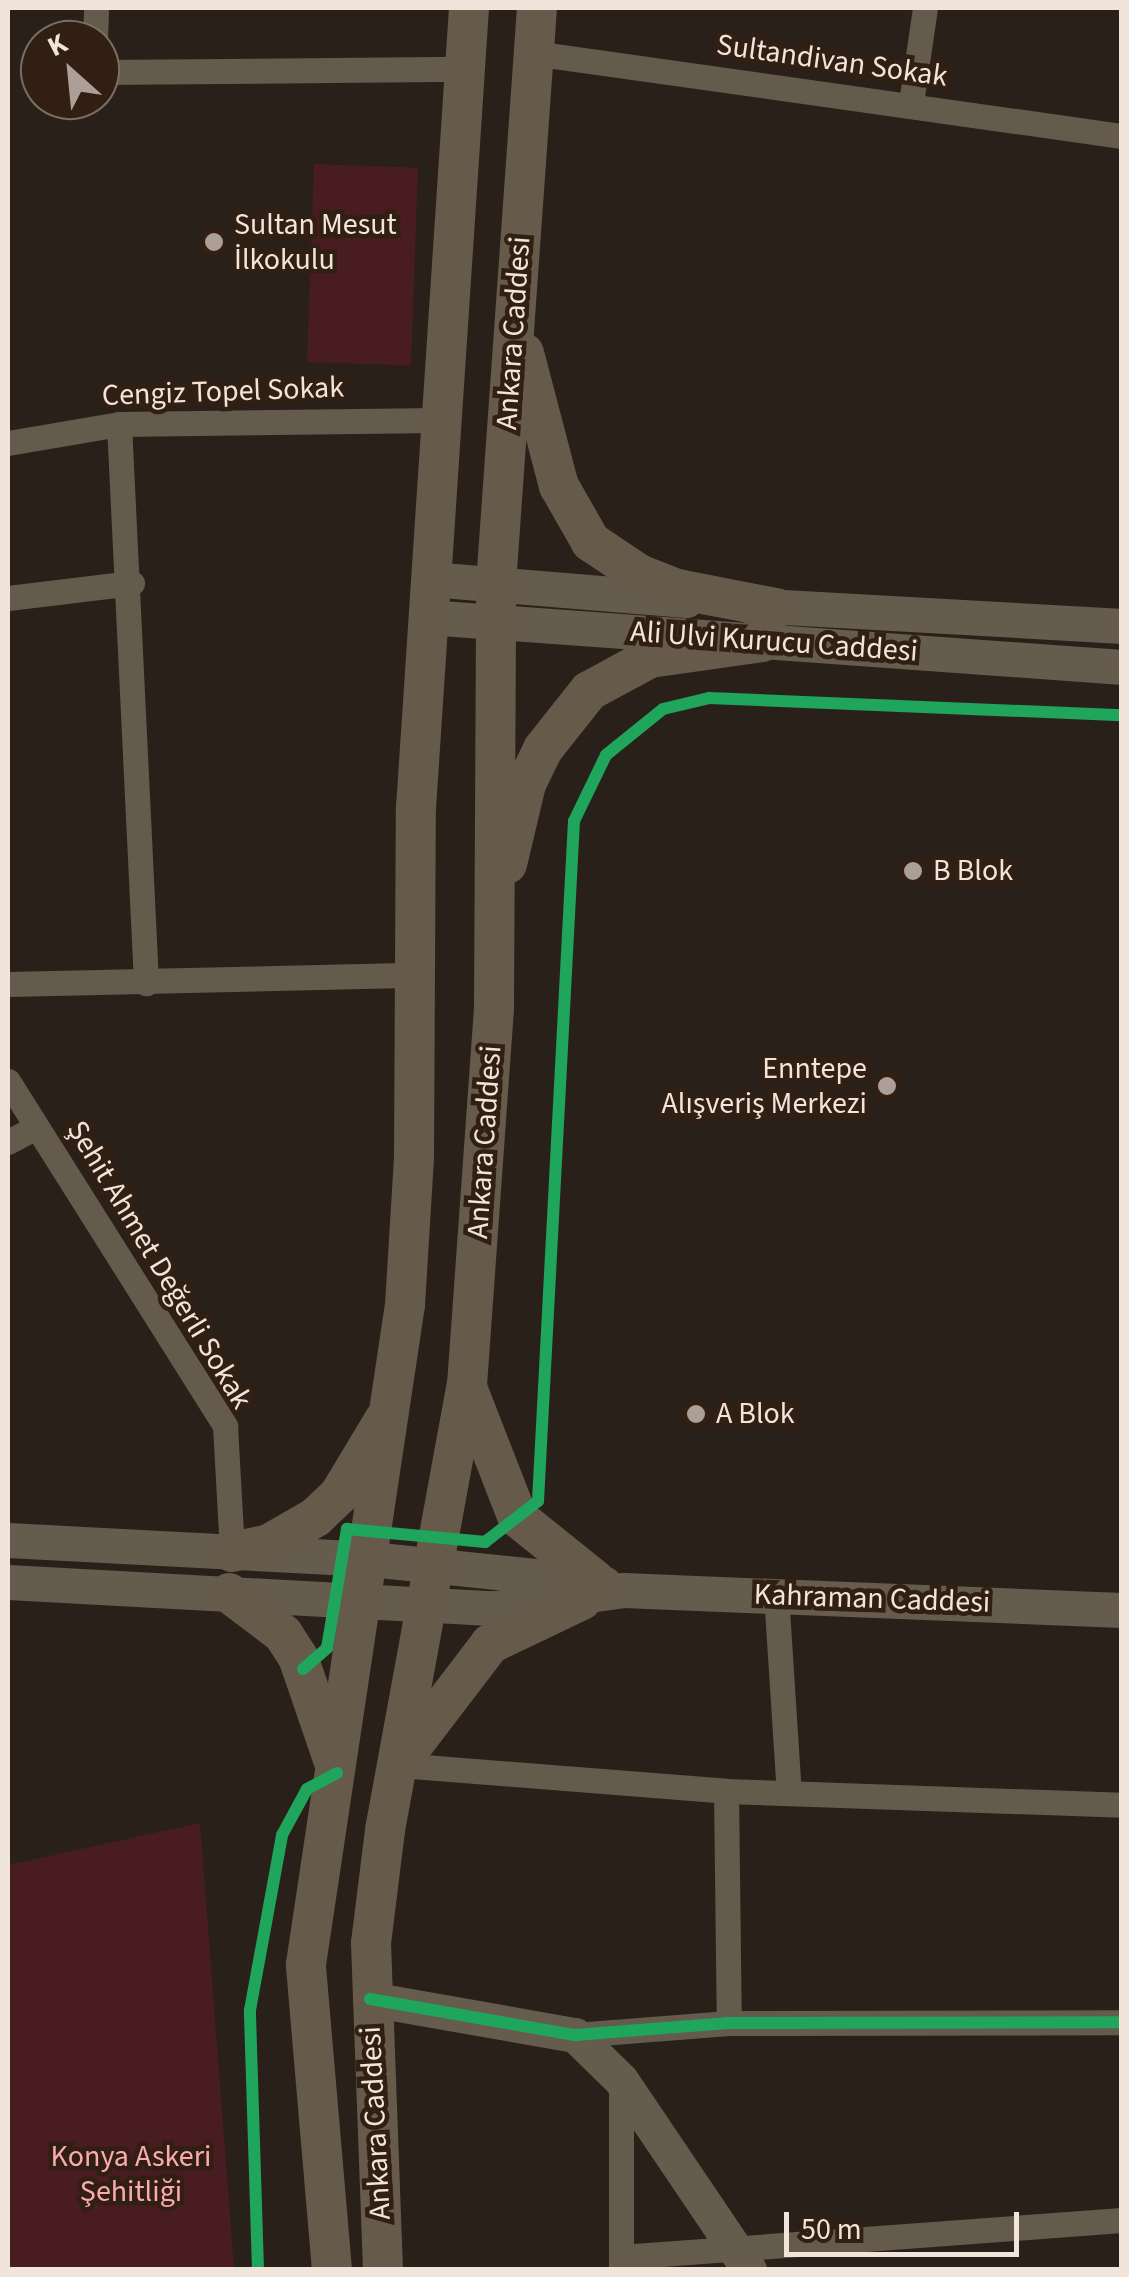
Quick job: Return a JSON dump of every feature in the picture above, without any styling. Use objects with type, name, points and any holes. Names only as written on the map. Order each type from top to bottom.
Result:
[{"type":"main road","name":"Ankara Caddesi","points":[[332,2270],[306,1964],[397,1395],[414,1158],[416,808],[469,8]]},
{"type":"main road","name":"Ankara Caddesi","points":[[383,2270],[370,2000],[377,1879],[467,1385],[494,1007],[495,603],[536,8]]},
{"type":"main road","points":[[515,315],[559,486],[592,542],[639,574],[769,625]]},
{"type":"main road","name":"Ali Ulvi Kurucu Caddesi","points":[[428,598],[769,625],[1122,667]]},
{"type":"main road","points":[[494,1007],[498,914],[512,840],[526,784],[565,714],[589,690],[650,658],[769,625]]},
{"type":"main road","name":"Ali Ulvi Kurucu Caddesi","points":[[769,625],[1122,626]]},
{"type":"main road","points":[[398,1764],[490,1644],[600,1590],[518,1518],[467,1385]]},
{"type":"main road","points":[[232,1552],[270,1544],[316,1518],[339,1496],[397,1395]]},
{"type":"main road","points":[[8,1540],[370,1560],[432,1585]]},
{"type":"main road","points":[[8,1582],[364,1601],[432,1585]]},
{"type":"main road","name":"Kahraman Caddesi","points":[[432,1585],[494,1608],[600,1590],[1122,1610]]},
{"type":"main road","points":[[229,1594],[283,1634],[298,1657],[337,1772]]},
{"type":"main road","points":[[370,2000],[574,2034],[620,2080],[742,2260]]},
{"type":"street","points":[[911,104],[925,8]]},
{"type":"street","name":"Sultandivan Sokak","points":[[533,53],[1122,136]]},
{"type":"street","points":[[120,72],[465,69]]},
{"type":"street","name":"Cengiz Topel Sokak","points":[[8,443],[119,424],[441,420]]},
{"type":"street","points":[[119,424],[132,583],[146,983]]},
{"type":"street","points":[[8,598],[132,583]]},
{"type":"street","points":[[8,984],[416,975]]},
{"type":"street","name":"Şehit Ahmet Değerli Sokak","points":[[8,1081],[225,1426],[232,1552]]},
{"type":"street","points":[[8,1142],[36,1127]]},
{"type":"street","points":[[776,1594],[788,1792]]},
{"type":"street","points":[[398,1764],[726,1791],[1122,1805]]},
{"type":"street","points":[[726,1791],[729,2023]]},
{"type":"street","points":[[574,2034],[729,2023],[1122,2022]]},
{"type":"street","points":[[620,2080],[621,2263],[742,2260],[1122,2220]]},
{"type":"green space","points":[[314,164],[418,168],[411,366],[307,362]]},
{"type":"green space","name":"Konya Askeri Şehitliği","points":[[200,1823],[234,2269],[8,2269],[8,1865]]},
{"type":"cycle path","points":[[303,1669],[327,1648],[347,1529],[485,1542],[538,1501],[574,821],[606,755],[663,709],[709,698],[1122,715]]},
{"type":"cycle path","points":[[258,2270],[250,2010],[282,1835],[307,1789],[337,1773]]},
{"type":"cycle path","points":[[370,1999],[575,2035],[729,2023],[1122,2022]]},
{"type":"place","name":"Sultan Mesut İlkokulu","points":[[214,242]]},
{"type":"place","name":"B Blok","points":[[913,871]]},
{"type":"place","name":"Enntepe Alışveriş Merkezi","points":[[887,1086]]},
{"type":"place","name":"A Blok","points":[[696,1414]]}]
